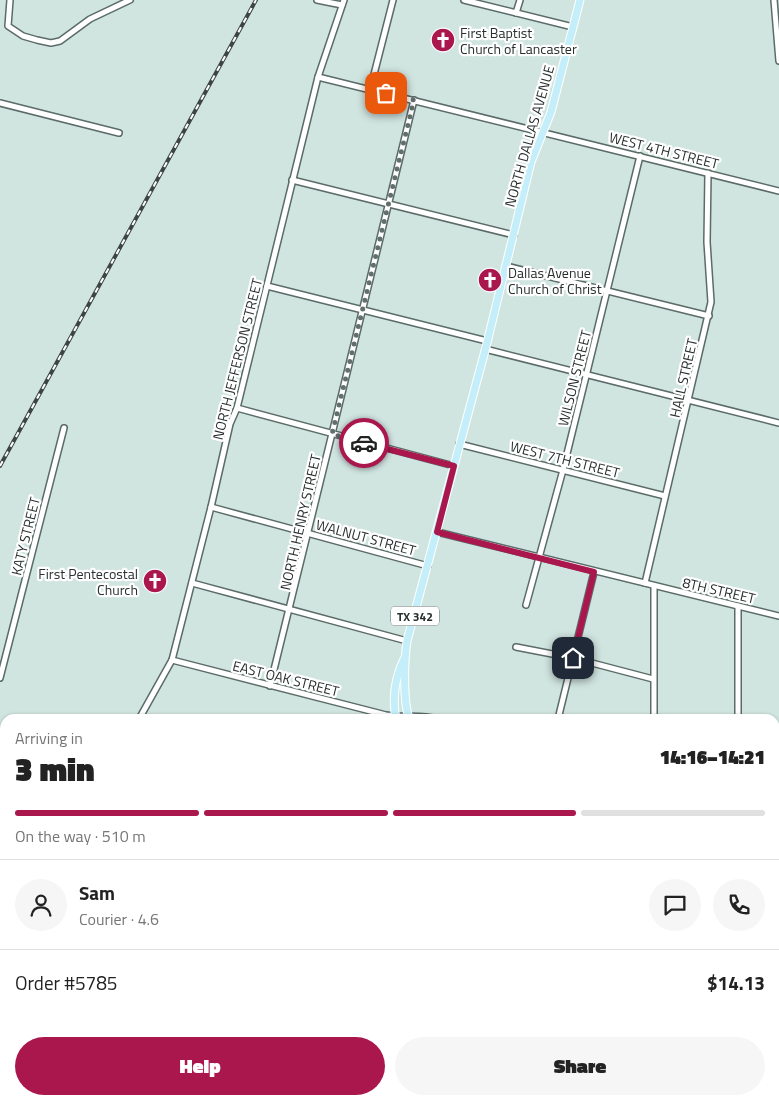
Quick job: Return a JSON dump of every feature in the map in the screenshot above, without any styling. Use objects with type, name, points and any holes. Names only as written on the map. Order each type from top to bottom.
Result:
[{"type":"main road","name":"NORTH DALLAS AVENUE","points":[[409,714],[405,657],[408,641],[486,345],[531,162],[551,112],[580,0]]},
{"type":"main road","name":"NORTH DALLAS AVENUE","points":[[396,714],[394,697],[397,674],[405,657]]},
{"type":"street","points":[[10,0],[8,26],[23,36],[51,43],[60,41],[90,19],[130,0]]},
{"type":"street","points":[[317,0],[343,3]]},
{"type":"street","points":[[370,90],[393,0]]},
{"type":"street","points":[[464,0],[573,27]]},
{"type":"street","points":[[516,13],[520,0]]},
{"type":"street","points":[[774,0],[779,61]]},
{"type":"street","name":"NORTH JEFFERSON STREET","points":[[142,714],[172,660],[212,507],[230,424],[237,408],[318,77],[343,3]]},
{"type":"street","name":"WEST 4TH STREET","points":[[318,77],[779,191]]},
{"type":"street","name":"NORTH HENRY STREET","points":[[270,686],[291,609],[414,100]]},
{"type":"street","points":[[0,103],[119,133]]},
{"type":"street","name":"WILSON STREET","points":[[526,606],[563,470],[640,156]]},
{"type":"street","name":"HALL STREET","points":[[645,584],[709,316],[711,302],[707,242],[708,173]]},
{"type":"street","points":[[292,180],[514,235]]},
{"type":"street","points":[[506,266],[709,316]]},
{"type":"street","points":[[267,286],[779,423]]},
{"type":"street","points":[[237,408],[454,466]]},
{"type":"street","name":"KATY STREET","points":[[0,678],[64,428]]},
{"type":"street","name":"WEST 7TH STREET","points":[[459,444],[666,496]]},
{"type":"street","name":"WALNUT STREET","points":[[212,507],[428,566]]},
{"type":"street","points":[[437,532],[645,584]]},
{"type":"street","points":[[559,714],[594,572]]},
{"type":"street","points":[[192,583],[408,641]]},
{"type":"street","name":"8TH STREET","points":[[645,584],[779,616]]},
{"type":"street","points":[[654,586],[654,714]]},
{"type":"street","points":[[738,606],[738,714]]},
{"type":"street","points":[[516,647],[573,658],[653,679]]},
{"type":"street","name":"EAST OAK STREET","points":[[172,660],[374,714]]},
{"type":"railway","points":[[0,466],[256,0]]},
{"type":"way so far","points":[[364,443],[332,434],[414,100],[386,93]]},
{"type":"place","name":"First Baptist Church of Lancaster","points":[[443,40]]},
{"type":"place","name":"Dallas Avenue Church of Christ","points":[[490,280]]},
{"type":"place","name":"First Pentecostal Church","points":[[155,581]]},
{"type":"route","points":[[364,443],[454,466],[437,532],[594,572],[573,658]]}]
